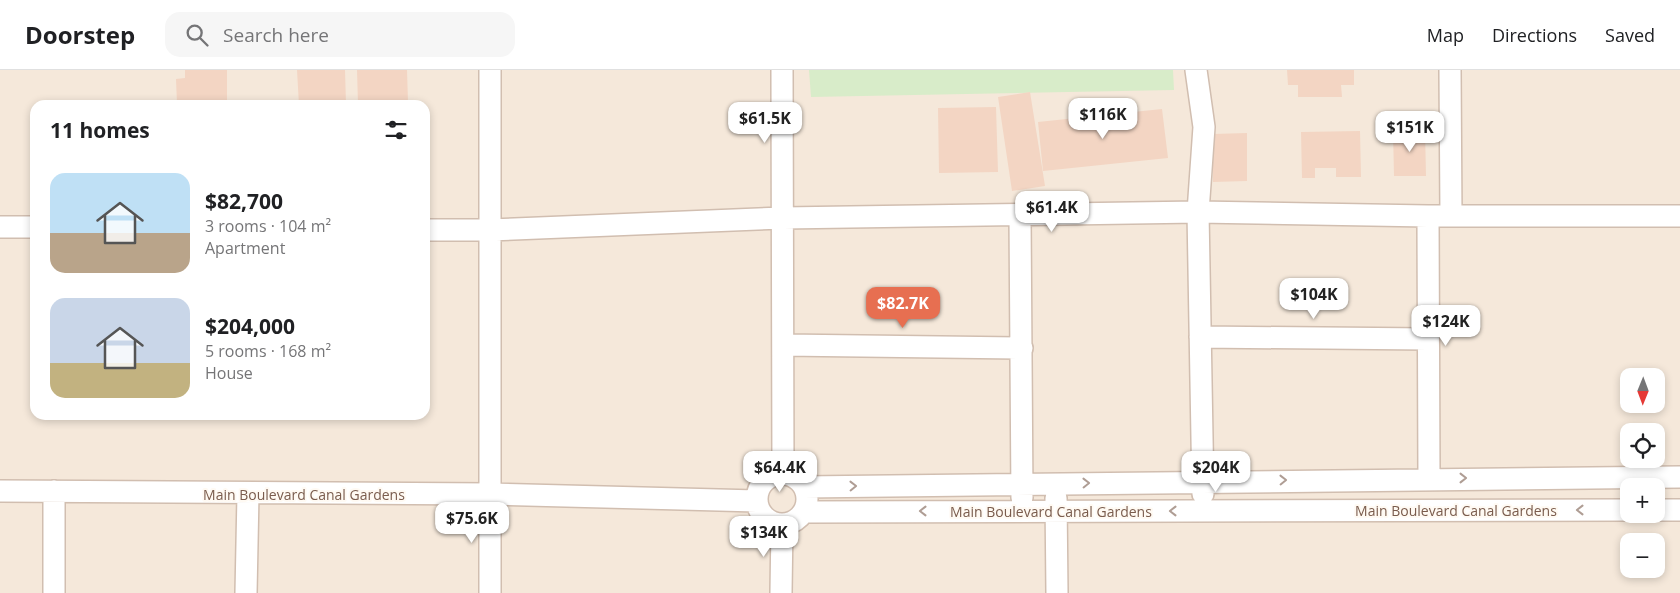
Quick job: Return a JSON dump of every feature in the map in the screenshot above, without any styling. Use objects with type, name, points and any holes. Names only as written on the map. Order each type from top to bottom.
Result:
[{"type":"street","points":[[490,70],[490,593]]},
{"type":"street","points":[[782,70],[784,218],[783,474]]},
{"type":"street","points":[[1196,70],[1204,127],[1198,212],[1202,511]]},
{"type":"street","points":[[1450,70],[1451,216]]},
{"type":"street","points":[[430,230],[489,230],[784,218],[1198,212],[1428,216],[1680,216]]},
{"type":"street","points":[[1020,215],[1022,510]]},
{"type":"street","points":[[1428,216],[1429,478]]},
{"type":"street","points":[[0,227],[30,228]]},
{"type":"street","points":[[1200,337],[1428,339]]},
{"type":"street","points":[[784,345],[1022,348]]},
{"type":"street","points":[[783,474],[798,480],[804,486],[807,503],[804,512],[795,521],[782,524],[773,522],[765,517],[759,510],[757,500],[761,485],[766,480],[783,474]]},
{"type":"street","points":[[804,486],[1680,476]]},
{"type":"street","points":[[1055,483],[1057,593]]},
{"type":"street","name":"Main Boulevard Canal Gardens","points":[[0,490],[248,494],[491,494],[757,500]]},
{"type":"street","points":[[54,491],[54,593]]},
{"type":"street","points":[[246,593],[248,494]]},
{"type":"street","name":"Main Boulevard Canal Gardens","points":[[804,512],[1620,510]]},
{"type":"street","points":[[1665,510],[1680,510]]},
{"type":"street","points":[[781,593],[782,524]]},
{"type":"shaded area","points":[[0,70],[1680,70],[1680,593],[0,593]]},
{"type":"green space","points":[[809,70],[1173,70],[1174,90],[811,97]]},
{"type":"building","points":[[185,70],[227,70],[227,100],[177,100],[176,79],[185,78]]},
{"type":"building","points":[[297,70],[345,70],[346,100],[299,100]]},
{"type":"building","points":[[357,70],[407,70],[408,100],[358,100]]},
{"type":"building","points":[[1287,70],[1354,70],[1354,85],[1341,85],[1342,97],[1298,97],[1298,85],[1288,85]]},
{"type":"building","points":[[1030,92],[1045,186],[1012,191],[998,97]]},
{"type":"building","points":[[996,107],[998,172],[939,173],[938,108]]},
{"type":"building","points":[[1162,109],[1168,158],[1043,171],[1038,122]]},
{"type":"building","points":[[1425,130],[1426,176],[1394,176],[1393,131]]},
{"type":"building","points":[[1360,131],[1361,177],[1336,177],[1336,168],[1315,168],[1315,178],[1302,178],[1301,132]]},
{"type":"building","points":[[1247,133],[1247,181],[1213,182],[1213,134]]}]
